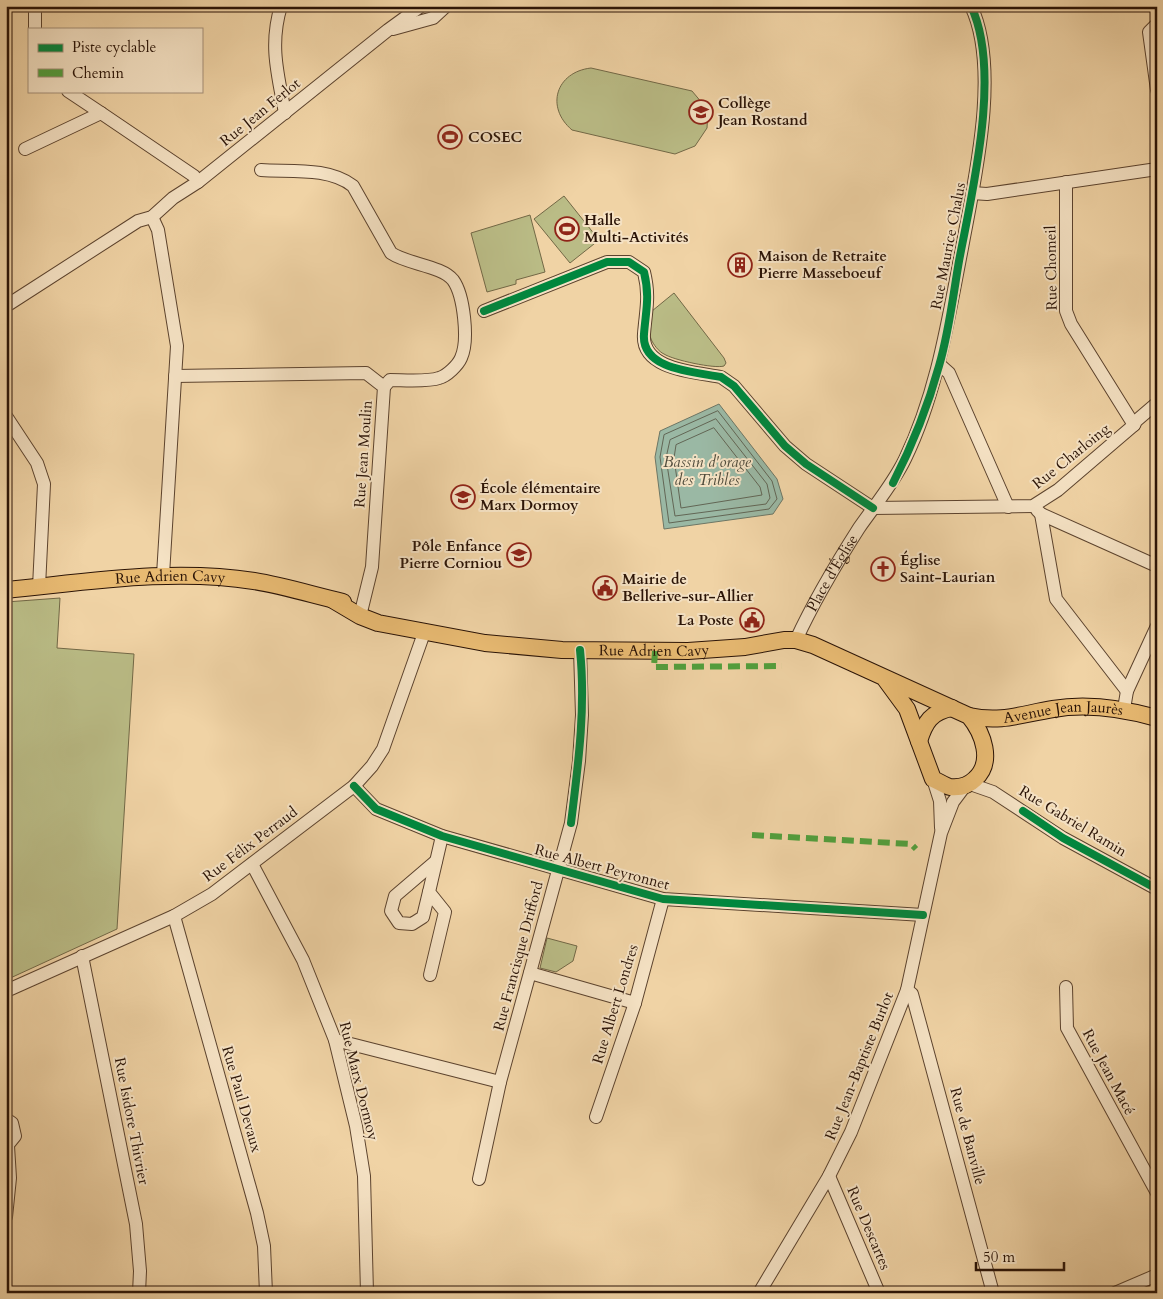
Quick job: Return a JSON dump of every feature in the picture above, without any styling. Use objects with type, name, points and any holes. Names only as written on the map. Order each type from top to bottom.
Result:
[{"type":"main road","name":"Rue Adrien Cavy","points":[[6,590],[163,575],[252,580],[295,589],[333,600],[362,611],[378,623],[485,644],[580,650],[688,651],[735,648],[796,640]]},
{"type":"main road","points":[[796,640],[813,645],[969,716],[978,727],[985,749],[986,760],[980,775],[968,785],[950,787],[933,779],[907,709],[885,679]]},
{"type":"main road","points":[[919,742],[924,723],[941,710],[952,708]]},
{"type":"main road","name":"Avenue Jean Jaurès","points":[[969,716],[987,720],[1002,720],[1055,708],[1124,709],[1157,718]]},
{"type":"street","points":[[35,6],[35,28]]},
{"type":"street","points":[[281,6],[275,37],[274,58],[286,113]]},
{"type":"street","name":"Rue Jean Ferlot","points":[[6,306],[138,221],[152,217],[173,198],[198,182],[388,30],[421,6]]},
{"type":"street","name":"Rue Jean Ferlot","points":[[388,30],[433,18],[446,6]]},
{"type":"street","name":"Rue Maurice Chalus","points":[[873,508],[893,482],[906,457],[940,365],[982,138],[983,70],[981,40],[971,6]]},
{"type":"street","points":[[1157,24],[1149,32],[1157,90]]},
{"type":"street","points":[[70,92],[194,176],[198,182]]},
{"type":"street","points":[[25,149],[101,113]]},
{"type":"street","points":[[972,193],[987,194],[1157,168]]},
{"type":"street","points":[[261,170],[329,174],[346,180],[353,186],[391,253],[401,260],[445,273],[453,280],[464,312],[464,349],[461,359],[439,379],[390,380],[384,387]]},
{"type":"street","name":"Rue Chomeil","points":[[1066,182],[1066,311],[1071,324],[1134,425]]},
{"type":"street","points":[[152,217],[158,230],[177,346],[163,575]]},
{"type":"street","points":[[484,311],[607,262],[629,262],[644,272],[649,292],[644,337],[650,355],[667,366],[721,377],[726,380],[734,386],[785,446],[806,464],[873,508]]},
{"type":"street","points":[[940,365],[949,373],[1008,507]]},
{"type":"street","name":"Rue Jean Moulin","points":[[175,376],[366,373],[384,387],[372,567],[362,611]]},
{"type":"street","name":"Rue Charloing","points":[[873,508],[1008,507],[1037,510],[1157,403]]},
{"type":"street","points":[[6,416],[37,463],[44,484],[39,587]]},
{"type":"street","name":"Place d'Église","points":[[796,640],[814,603],[873,508]]},
{"type":"street","points":[[1037,510],[1157,566]]},
{"type":"street","points":[[1037,510],[1056,599],[1127,691]]},
{"type":"street","points":[[1124,709],[1127,691],[1157,626]]},
{"type":"street","name":"Rue Félix Perraud","points":[[6,991],[174,916],[212,894],[354,786],[372,766],[383,749],[424,633]]},
{"type":"street","name":"Rue Francisque Drifford","points":[[479,1179],[500,1082],[571,823],[579,761],[582,716],[580,650]]},
{"type":"street","name":"Rue Jean-Baptiste Burlot","points":[[933,779],[940,802],[941,833]]},
{"type":"street","name":"Rue Jean-Baptiste Burlot","points":[[759,1293],[829,1176],[851,1132],[907,990],[941,833],[953,802],[968,785]]},
{"type":"street","name":"Rue Gabriel Ramin","points":[[968,785],[993,792],[1063,838],[1157,890]]},
{"type":"street","name":"Rue Albert Peyronnet","points":[[354,786],[376,809],[442,836],[663,899],[923,915]]},
{"type":"street","points":[[436,861],[395,896],[391,911],[399,923],[412,924],[423,918],[442,836]]},
{"type":"street","name":"Rue Marx Dormoy","points":[[252,864],[303,960],[335,1040],[356,1126],[364,1176],[368,1293]]},
{"type":"street","points":[[429,892],[445,912],[430,975]]},
{"type":"street","name":"Rue Albert Londres","points":[[596,1117],[635,1003],[663,899]]},
{"type":"street","name":"Rue Paul Devaux","points":[[174,916],[257,1213],[264,1246],[266,1293]]},
{"type":"street","name":"Rue Isidore Thivrier","points":[[82,956],[136,1224],[140,1271],[138,1293]]},
{"type":"street","points":[[530,974],[635,1003]]},
{"type":"street","name":"Rue Jean Macé","points":[[1066,987],[1067,1028],[1157,1193]]},
{"type":"street","name":"Rue de Banville","points":[[907,990],[912,994],[993,1293]]},
{"type":"street","points":[[335,1040],[500,1082]]},
{"type":"street","points":[[6,1119],[12,1123],[15,1136],[7,1147],[10,1178],[6,1217]]},
{"type":"street","name":"Rue Descartes","points":[[829,1176],[879,1293]]},
{"type":"street","points":[[1115,1293],[1157,1275]]},
{"type":"green space","points":[[591,68],[692,91],[708,110],[707,128],[695,146],[675,154],[572,130],[564,121],[559,111],[558,92],[562,83],[569,76]]},
{"type":"green space","name":"Halle Multi-Activités","points":[[564,196],[599,240],[570,263],[534,219]]},
{"type":"green space","points":[[530,215],[545,272],[516,280],[516,284],[487,292],[471,233]]},
{"type":"green space","points":[[674,293],[724,358],[726,363],[724,366],[703,365],[676,359],[658,350],[651,339],[650,333],[652,311]]},
{"type":"green space","points":[[60,598],[57,648],[134,654],[117,929],[6,980],[6,602]]},
{"type":"green space","points":[[547,938],[577,946],[573,961],[556,972],[540,968]]},
{"type":"water","name":"Bassin d'orage des Tribles","points":[[719,404],[777,479],[783,499],[773,514],[664,529],[655,457],[660,431]]},
{"type":"marked path","points":[[655,651],[654,667],[782,666]]},
{"type":"marked path","points":[[752,835],[911,844],[916,849]]},
{"type":"cycle path","points":[[893,483],[919,426],[942,353],[977,167],[982,132],[984,64],[980,33],[971,6]]},
{"type":"cycle path","points":[[484,311],[607,262],[629,262],[644,272],[647,296],[645,346],[651,355],[660,362],[684,371],[721,377],[734,386],[785,446],[806,464],[873,508]]},
{"type":"cycle path","points":[[571,823],[582,715],[580,650]]},
{"type":"cycle path","points":[[354,786],[376,809],[442,836],[663,899],[923,915]]},
{"type":"cycle path","points":[[1023,811],[1063,838],[1157,889]]},
{"type":"place","name":"Collège Jean Rostand","points":[[701,112]]},
{"type":"place","name":"COSEC","points":[[450,137]]},
{"type":"place","name":"Halle Multi-Activités","points":[[567,229]]},
{"type":"place","name":"Maison de Retraite Pierre Masseboeuf","points":[[740,265]]},
{"type":"place","name":"École élémentaire Marx Dormoy","points":[[463,497]]},
{"type":"place","name":"Pôle Enfance Pierre Corniou","points":[[519,555]]},
{"type":"place","name":"Église Saint-Laurian","points":[[883,569]]},
{"type":"place","name":"Mairie de Bellerive-sur-Allier","points":[[605,588]]},
{"type":"place","name":"La Poste","points":[[752,620]]}]
